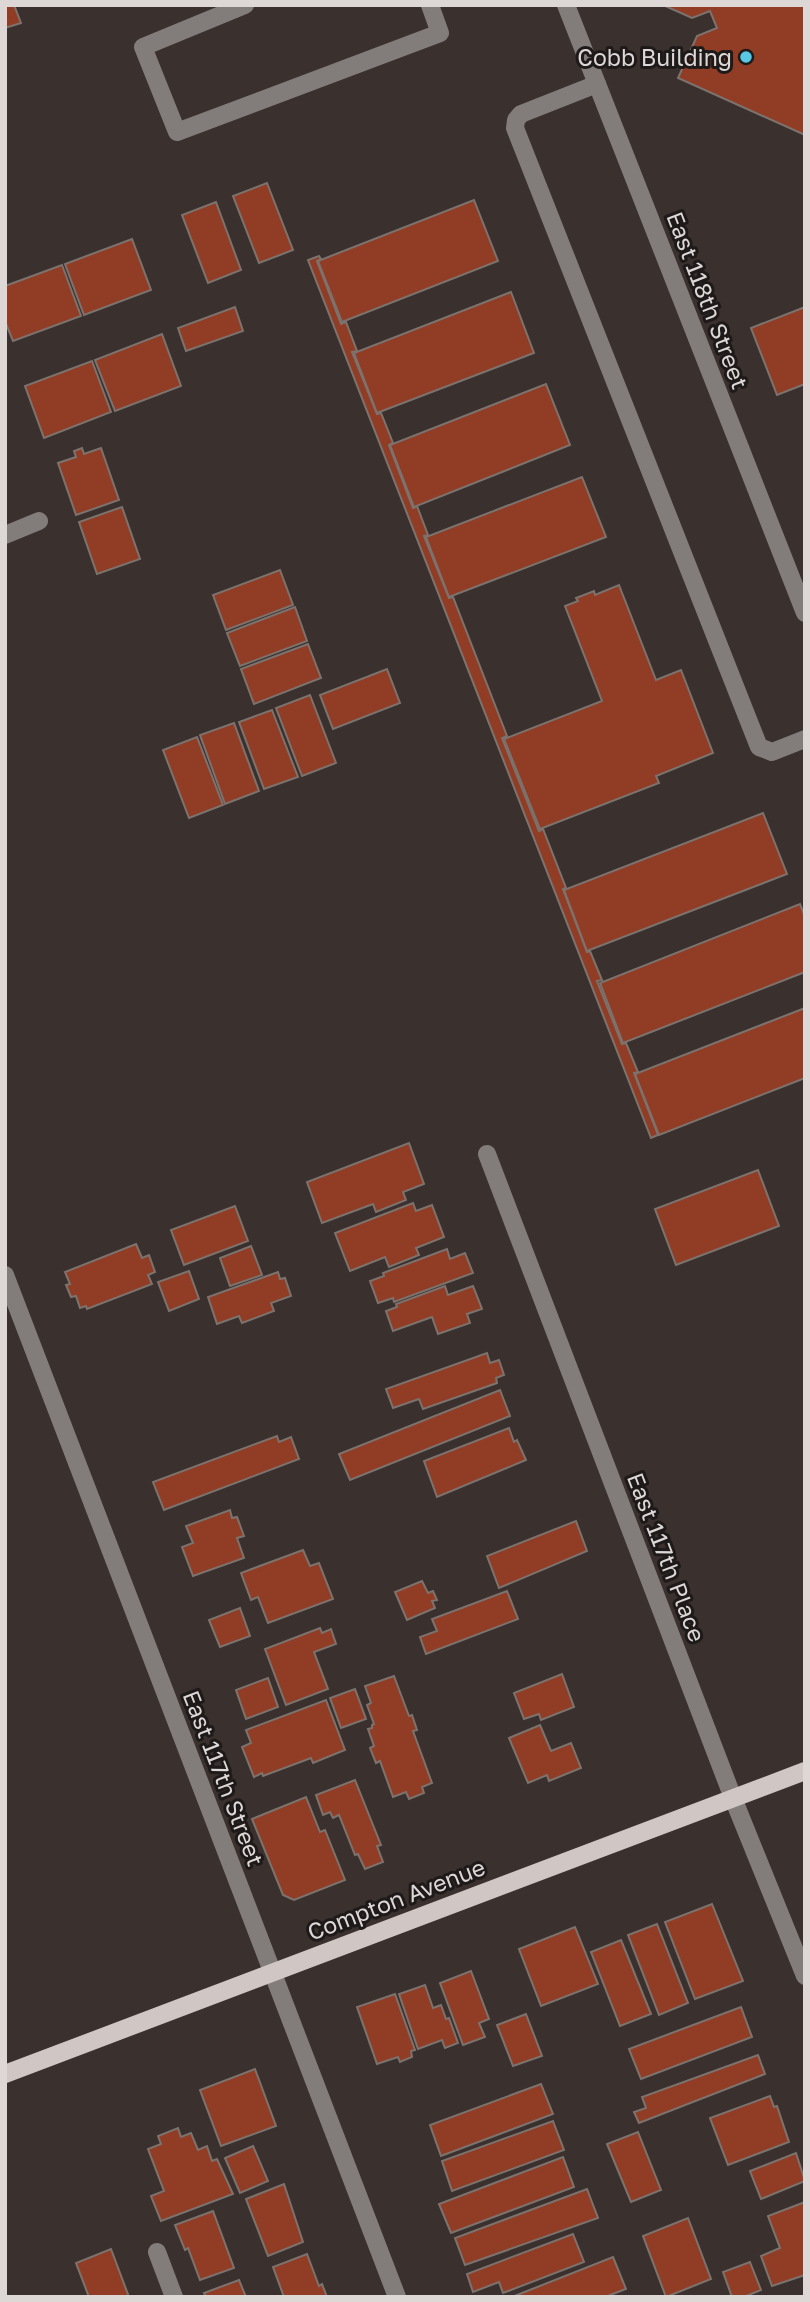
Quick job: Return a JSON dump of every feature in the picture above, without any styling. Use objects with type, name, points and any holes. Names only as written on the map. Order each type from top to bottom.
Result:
[{"type":"main road","name":"Compton Avenue","points":[[5,2074],[805,1771]]},
{"type":"street","points":[[245,5],[143,47],[177,132],[440,33],[430,5]]},
{"type":"street","name":"East 118th Street","points":[[566,5],[801,590],[805,613]]},
{"type":"street","points":[[597,83],[522,114],[516,120],[515,128],[759,747],[772,752],[805,739]]},
{"type":"street","points":[[5,535],[39,521]]},
{"type":"street","name":"East 117th Place","points":[[487,1154],[733,1798],[805,1976]]},
{"type":"street","name":"East 117th Street","points":[[5,1275],[397,2297]]},
{"type":"street","points":[[157,2252],[174,2297]]},
{"type":"building","points":[[5,5],[14,5],[21,23],[5,28]]},
{"type":"building","name":"Cobb Building","points":[[663,5],[805,5],[805,135],[678,78],[697,36],[717,28],[710,11],[692,18]]},
{"type":"building","points":[[267,183],[293,250],[259,263],[233,196]]},
{"type":"building","points":[[474,200],[498,261],[342,322],[318,261]]},
{"type":"building","points":[[216,202],[241,270],[208,283],[182,215]]},
{"type":"building","points":[[132,239],[151,290],[84,315],[65,264]]},
{"type":"building","points":[[319,256],[321,259],[317,261],[341,324],[346,322],[357,351],[352,352],[377,414],[381,413],[393,443],[389,445],[413,508],[417,506],[428,535],[424,536],[449,598],[453,597],[507,736],[502,738],[539,831],[543,829],[587,952],[590,951],[602,980],[597,981],[622,1044],[626,1043],[638,1072],[634,1073],[658,1135],[651,1138],[308,260]]},
{"type":"building","points":[[62,265],[81,316],[13,341],[5,321],[5,286]]},
{"type":"building","points":[[511,292],[534,353],[377,413],[354,353]]},
{"type":"building","points":[[235,307],[243,331],[186,351],[178,328]]},
{"type":"building","points":[[805,307],[805,384],[777,395],[751,328]]},
{"type":"building","points":[[162,334],[181,386],[115,411],[95,360]]},
{"type":"building","points":[[92,361],[111,412],[44,438],[25,386]]},
{"type":"building","points":[[546,384],[570,445],[414,507],[390,445]]},
{"type":"building","points":[[82,448],[84,454],[101,448],[119,500],[76,515],[58,463],[76,457],[74,451]]},
{"type":"building","points":[[582,477],[606,537],[449,597],[426,537]]},
{"type":"building","points":[[122,507],[140,559],[97,574],[79,522]]},
{"type":"building","points":[[280,570],[293,605],[226,630],[213,595]]},
{"type":"building","points":[[619,585],[656,680],[681,670],[713,753],[656,776],[659,783],[540,829],[504,739],[602,701],[565,606],[594,591],[595,595]]},
{"type":"building","points":[[295,607],[307,641],[240,666],[227,633]]},
{"type":"building","points":[[308,644],[321,678],[254,704],[241,669]]},
{"type":"building","points":[[387,669],[400,703],[333,729],[320,695]]},
{"type":"building","points":[[310,695],[336,763],[302,776],[276,708]]},
{"type":"building","points":[[272,710],[298,777],[264,789],[239,722]]},
{"type":"building","points":[[234,723],[259,791],[225,804],[200,735]]},
{"type":"building","points":[[197,737],[223,805],[189,818],[163,750]]},
{"type":"building","points":[[763,813],[787,874],[587,951],[564,890]]},
{"type":"building","points":[[800,904],[805,917],[805,972],[623,1043],[600,983]]},
{"type":"building","points":[[805,1008],[805,1078],[659,1135],[635,1074]]},
{"type":"building","points":[[409,1143],[424,1184],[403,1192],[406,1200],[376,1212],[373,1204],[322,1223],[307,1182]]},
{"type":"building","points":[[758,1170],[779,1226],[676,1265],[655,1209]]},
{"type":"building","points":[[413,1203],[416,1211],[432,1205],[444,1237],[416,1248],[419,1255],[389,1267],[385,1257],[350,1271],[335,1233]]},
{"type":"building","points":[[235,1206],[248,1241],[184,1265],[171,1230]]},
{"type":"building","points":[[136,1244],[142,1258],[149,1255],[155,1272],[148,1275],[152,1284],[87,1309],[86,1306],[80,1308],[76,1296],[71,1297],[66,1285],[70,1284],[65,1272]]},
{"type":"building","points":[[251,1246],[262,1275],[230,1286],[220,1258]]},
{"type":"building","points":[[447,1249],[450,1259],[465,1253],[473,1273],[394,1302],[393,1298],[378,1303],[370,1281],[384,1276],[383,1273]]},
{"type":"building","points":[[189,1271],[199,1299],[169,1311],[158,1282]]},
{"type":"building","points":[[278,1272],[280,1279],[285,1278],[291,1296],[271,1303],[274,1311],[242,1323],[239,1316],[217,1324],[208,1297]]},
{"type":"building","points":[[445,1286],[448,1295],[473,1286],[482,1309],[467,1314],[470,1323],[438,1334],[432,1317],[393,1331],[386,1311],[397,1307],[396,1304]]},
{"type":"building","points":[[487,1353],[490,1363],[499,1360],[504,1375],[496,1378],[497,1383],[423,1409],[419,1399],[393,1408],[386,1389]]},
{"type":"building","points":[[500,1390],[510,1416],[350,1480],[339,1454]]},
{"type":"building","points":[[509,1428],[514,1442],[517,1440],[526,1460],[437,1497],[424,1461]]},
{"type":"building","points":[[277,1436],[279,1442],[291,1437],[299,1459],[164,1510],[153,1482]]},
{"type":"building","points":[[230,1510],[232,1518],[237,1517],[244,1536],[237,1538],[244,1558],[193,1576],[182,1547],[193,1543],[186,1526]]},
{"type":"building","points":[[576,1521],[587,1551],[499,1588],[487,1556]]},
{"type":"building","points":[[303,1550],[310,1566],[319,1563],[333,1599],[268,1623],[258,1597],[251,1600],[241,1573]]},
{"type":"building","points":[[422,1581],[428,1593],[433,1591],[437,1600],[432,1601],[435,1608],[407,1620],[395,1592]]},
{"type":"building","points":[[507,1591],[518,1619],[426,1654],[420,1637],[437,1631],[432,1619]]},
{"type":"building","points":[[240,1608],[250,1636],[220,1647],[209,1620]]},
{"type":"building","points":[[320,1628],[322,1633],[331,1629],[336,1644],[314,1652],[328,1689],[286,1705],[265,1649]]},
{"type":"building","points":[[562,1674],[574,1707],[541,1720],[539,1714],[524,1719],[514,1693]]},
{"type":"building","points":[[394,1676],[409,1716],[412,1715],[417,1730],[413,1731],[432,1783],[422,1787],[424,1793],[409,1799],[406,1792],[393,1797],[380,1761],[376,1763],[370,1748],[374,1746],[368,1729],[374,1724],[367,1705],[371,1703],[365,1686]]},
{"type":"building","points":[[268,1678],[278,1707],[246,1719],[236,1690]]},
{"type":"building","points":[[355,1689],[366,1719],[341,1728],[330,1698]]},
{"type":"building","points":[[326,1700],[345,1750],[313,1763],[311,1758],[254,1777],[242,1747],[251,1743],[246,1730]]},
{"type":"building","points":[[540,1725],[551,1751],[571,1743],[581,1768],[549,1781],[547,1775],[528,1783],[509,1738]]},
{"type":"building","points":[[355,1780],[381,1845],[377,1846],[383,1862],[365,1869],[358,1854],[355,1855],[339,1815],[333,1818],[330,1812],[323,1815],[316,1795]]},
{"type":"building","points":[[306,1797],[320,1832],[325,1830],[345,1880],[294,1900],[283,1895],[252,1819]]},
{"type":"building","points":[[712,1904],[743,1981],[695,1999],[665,1922]]},
{"type":"building","points":[[657,1924],[688,2003],[659,2015],[628,1935]]},
{"type":"building","points":[[575,1927],[598,1984],[541,2006],[519,1949]]},
{"type":"building","points":[[621,1940],[651,2014],[620,2026],[591,1952]]},
{"type":"building","points":[[471,1971],[489,2019],[479,2023],[485,2037],[463,2045],[440,1983]]},
{"type":"building","points":[[425,1985],[433,2008],[441,2005],[446,2019],[449,2018],[458,2043],[445,2048],[442,2040],[418,2049],[399,1994]]},
{"type":"building","points":[[395,1994],[415,2050],[411,2051],[412,2057],[400,2062],[398,2057],[377,2064],[357,2007]]},
{"type":"building","points":[[741,2007],[752,2037],[641,2079],[629,2049]]},
{"type":"building","points":[[526,2014],[542,2056],[513,2066],[497,2025]]},
{"type":"building","points":[[758,2055],[765,2074],[639,2123],[634,2112],[646,2108],[642,2097]]},
{"type":"building","points":[[255,2069],[276,2126],[221,2146],[200,2090]]},
{"type":"building","points":[[541,2084],[553,2114],[441,2156],[430,2125]]},
{"type":"building","points":[[770,2096],[774,2107],[777,2106],[789,2142],[728,2165],[710,2118]]},
{"type":"building","points":[[553,2121],[564,2150],[452,2191],[442,2161]]},
{"type":"building","points":[[178,2128],[181,2137],[191,2133],[198,2150],[207,2146],[212,2161],[217,2159],[233,2194],[161,2221],[151,2196],[164,2191],[148,2149],[161,2144],[158,2136]]},
{"type":"building","points":[[638,2132],[661,2190],[631,2202],[607,2144]]},
{"type":"building","points":[[253,2146],[268,2181],[240,2193],[225,2158]]},
{"type":"building","points":[[796,2153],[805,2181],[761,2199],[750,2171]]},
{"type":"building","points":[[563,2157],[574,2187],[451,2233],[439,2204]]},
{"type":"building","points":[[284,2184],[303,2242],[268,2256],[246,2199]]},
{"type":"building","points":[[587,2189],[598,2218],[465,2265],[455,2238]]},
{"type":"building","points":[[805,2202],[805,2275],[772,2286],[761,2256],[780,2248],[768,2216]]},
{"type":"building","points":[[213,2211],[234,2268],[200,2280],[188,2248],[185,2250],[175,2225]]},
{"type":"building","points":[[688,2218],[711,2279],[666,2297],[643,2236]]},
{"type":"building","points":[[573,2234],[584,2262],[503,2293],[499,2282],[473,2292],[467,2274]]},
{"type":"building","points":[[111,2249],[129,2297],[89,2297],[76,2263]]},
{"type":"building","points":[[307,2254],[319,2286],[322,2284],[327,2297],[284,2297],[273,2267]]},
{"type":"building","points":[[613,2257],[626,2289],[605,2297],[512,2297]]},
{"type":"building","points":[[750,2262],[761,2290],[744,2297],[732,2297],[723,2272]]},
{"type":"building","points":[[239,2280],[246,2297],[206,2297],[204,2293]]},
{"type":"place","name":"Cobb Building","points":[[746,57]]}]
